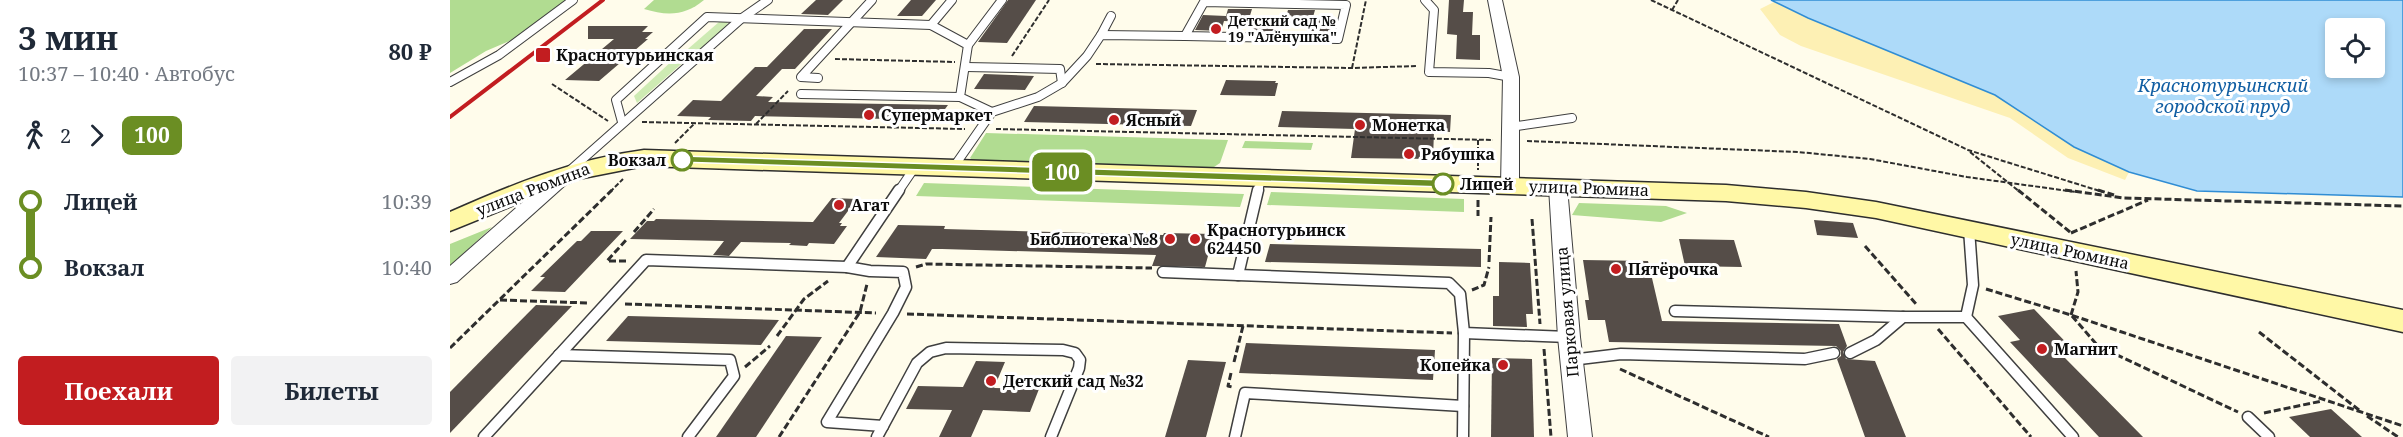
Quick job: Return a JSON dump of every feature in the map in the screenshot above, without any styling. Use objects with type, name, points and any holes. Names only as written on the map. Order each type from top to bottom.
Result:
[{"type":"main road","name":"улица Рюмина","points":[[450,222],[566,175],[597,165],[644,158],[1726,193],[1806,200],[1876,210],[2403,321]]},
{"type":"street","points":[[1495,0],[1511,77],[1510,186]]},
{"type":"street","points":[[450,277],[566,175]]},
{"type":"street","name":"Парковая улица","points":[[1558,187],[1571,360],[1580,437]]},
{"type":"lane","points":[[450,82],[467,75],[507,50],[573,0]]},
{"type":"lane","points":[[566,175],[622,122],[742,18],[768,0]]},
{"type":"lane","points":[[801,77],[872,0]]},
{"type":"lane","points":[[931,25],[952,0]]},
{"type":"lane","points":[[960,98],[968,45],[1002,0]]},
{"type":"lane","points":[[1425,0],[1434,10],[1429,72],[1489,73],[1511,77]]},
{"type":"lane","points":[[1101,35],[1185,37],[1338,39],[1346,5],[1204,2],[1185,37]]},
{"type":"lane","points":[[953,168],[992,112],[1038,98],[1062,83],[1081,64],[1111,16]]},
{"type":"lane","points":[[622,122],[616,100],[707,17],[931,25],[968,45]]},
{"type":"lane","points":[[966,65],[1060,69],[1062,83]]},
{"type":"lane","points":[[801,77],[818,78]]},
{"type":"lane","points":[[801,94],[960,98],[992,112]]},
{"type":"lane","points":[[1510,134],[1572,118]]},
{"type":"lane","points":[[847,267],[915,167]]},
{"type":"lane","points":[[1238,274],[1261,178]]},
{"type":"lane","points":[[1966,317],[1973,285],[1969,229]]},
{"type":"lane","points":[[484,437],[646,261],[847,267],[870,271],[903,272],[906,286],[893,313],[827,422],[883,426]]},
{"type":"lane","points":[[1163,272],[1449,283],[1460,294],[1464,333],[1463,437]]},
{"type":"lane","points":[[1675,310],[1966,317],[2073,437]]},
{"type":"lane","points":[[1850,354],[1876,340],[1903,316]]},
{"type":"lane","points":[[1464,333],[1569,337]]},
{"type":"lane","points":[[877,437],[917,363],[923,355],[936,349],[1062,350],[1075,353],[1080,360],[1079,368],[1051,437]]},
{"type":"lane","points":[[1571,360],[1621,354],[1805,358],[1834,353]]},
{"type":"lane","points":[[559,355],[730,360],[734,376],[688,437]]},
{"type":"lane","points":[[1235,437],[1245,393],[1463,406]]},
{"type":"lane","points":[[2248,417],[2269,437]]},
{"type":"path","points":[[1005,68],[1049,0]]},
{"type":"path","points":[[1352,68],[1366,0]]},
{"type":"path","points":[[1651,0],[1968,150],[2124,198]]},
{"type":"path","points":[[1672,10],[1678,0]]},
{"type":"path","points":[[819,58],[966,65]]},
{"type":"path","points":[[1081,64],[1352,68],[1430,66]]},
{"type":"path","points":[[756,124],[801,77]]},
{"type":"path","points":[[552,84],[609,121],[622,122],[980,129],[1510,134],[1798,152],[1870,159],[2005,182],[2124,198],[2403,206]]},
{"type":"path","points":[[450,348],[644,158],[656,147],[671,147],[695,123]]},
{"type":"path","points":[[1968,150],[2071,233],[2150,199]]},
{"type":"path","points":[[634,232],[654,209]]},
{"type":"path","points":[[1460,294],[1484,285],[1489,265],[1491,217]]},
{"type":"path","points":[[627,239],[607,261],[646,261]]},
{"type":"path","points":[[1865,246],[2031,437]]},
{"type":"path","points":[[903,272],[926,264],[1155,268],[1163,272]]},
{"type":"path","points":[[777,336],[804,299],[847,267]]},
{"type":"path","points":[[779,437],[860,312],[870,271]]},
{"type":"path","points":[[1973,285],[2071,315],[2403,426]]},
{"type":"path","points":[[2071,315],[2078,292]]},
{"type":"path","points":[[500,300],[1464,333]]},
{"type":"path","points":[[2071,315],[2098,346],[2248,417],[2323,400]]},
{"type":"path","points":[[1234,362],[1244,326]]},
{"type":"path","points":[[2259,332],[2398,437]]},
{"type":"path","points":[[734,376],[770,346]]},
{"type":"path","points":[[1594,357],[1769,437]]},
{"type":"green space","points":[[450,0],[569,0],[521,36],[486,51],[450,73]]},
{"type":"green space","points":[[654,0],[704,0],[683,12],[660,13],[644,9]]},
{"type":"green space","points":[[719,22],[728,23],[726,27],[693,55],[681,55]]},
{"type":"green space","points":[[674,59],[687,59],[637,103],[634,96]]},
{"type":"green space","points":[[986,133],[1228,140],[1220,163],[1211,169],[975,162],[970,158]]},
{"type":"green space","points":[[1245,141],[1313,143],[1311,150],[1242,148]]},
{"type":"green space","points":[[924,183],[1244,194],[1240,207],[916,196]]},
{"type":"green space","points":[[1271,192],[1464,199],[1464,212],[1267,205]]},
{"type":"green space","points":[[1579,203],[1666,206],[1687,213],[1661,222],[1572,215]]},
{"type":"green space","points":[[492,227],[450,266],[450,244]]},
{"type":"sand","points":[[1774,2],[1995,95],[2074,147],[2129,172],[2125,180],[2068,158],[2010,118],[1801,46],[1780,35],[1760,9]]},
{"type":"water","name":"Краснотурьинский городской пруд","points":[[1771,0],[2403,0],[2403,197],[2197,191],[2129,172],[2074,147],[1995,95],[1808,18]]},
{"type":"building","points":[[816,0],[843,0],[828,15],[801,14]]},
{"type":"building","points":[[911,0],[936,0],[922,16],[897,16]]},
{"type":"building","points":[[1008,0],[1036,0],[1007,43],[978,42]]},
{"type":"building","points":[[1449,0],[1464,0],[1463,12],[1473,12],[1472,35],[1480,35],[1480,60],[1456,59],[1457,35],[1447,34]]},
{"type":"building","points":[[1228,9],[1252,9],[1248,22],[1224,21],[1221,31],[1195,30],[1203,15],[1226,16]]},
{"type":"building","points":[[1288,10],[1315,10],[1313,17],[1336,18],[1333,33],[1306,32],[1308,23],[1284,23]]},
{"type":"building","points":[[1255,16],[1282,17],[1278,32],[1250,31]]},
{"type":"building","name":"Краснотурьинская","points":[[588,26],[648,26],[642,32],[653,32],[645,39],[648,39],[599,81],[565,80],[614,39],[588,39]]},
{"type":"building","points":[[804,29],[832,29],[795,69],[782,69],[756,96],[773,97],[768,102],[948,105],[937,120],[755,116],[751,121],[708,120],[711,117],[677,116],[693,100],[721,101],[755,67],[767,67]]},
{"type":"building","points":[[984,74],[1034,76],[1025,90],[974,89]]},
{"type":"building","points":[[1226,80],[1276,81],[1275,83],[1278,83],[1275,96],[1220,95]]},
{"type":"building","points":[[1034,106],[1197,110],[1191,126],[1024,122]]},
{"type":"building","points":[[1282,111],[1451,115],[1450,132],[1434,131],[1433,159],[1351,158],[1355,129],[1278,127]]},
{"type":"building","points":[[832,198],[857,199],[839,223],[842,223],[840,226],[847,226],[834,244],[809,243],[807,246],[789,245],[791,243],[741,242],[729,256],[713,255],[724,241],[630,239],[647,221],[656,219],[813,222]]},
{"type":"building","points":[[1814,220],[1853,223],[1858,238],[1817,235]]},
{"type":"building","points":[[898,225],[945,226],[944,229],[1163,235],[1164,233],[1214,234],[1205,267],[1152,266],[1156,255],[932,249],[926,259],[876,257]]},
{"type":"building","points":[[591,231],[623,231],[565,292],[531,291],[545,277],[540,277],[577,241],[581,241]]},
{"type":"building","points":[[1679,239],[1734,240],[1742,267],[1685,266]]},
{"type":"building","points":[[1270,244],[1481,249],[1481,267],[1265,262]]},
{"type":"building","points":[[1583,260],[1648,261],[1662,321],[1839,324],[1847,346],[1843,352],[1846,359],[1875,361],[1906,437],[1865,437],[1837,359],[1841,356],[1841,351],[1836,346],[1609,342],[1605,320],[1588,320],[1585,300],[1589,300]]},
{"type":"building","points":[[1499,262],[1530,263],[1533,314],[1526,314],[1527,327],[1493,326],[1493,296],[1499,296]]},
{"type":"building","points":[[536,305],[572,306],[450,433],[450,392]]},
{"type":"building","points":[[2034,309],[2078,355],[2065,358],[2143,437],[2099,437],[2010,342],[2020,340],[1998,316]]},
{"type":"building","points":[[628,316],[779,320],[761,345],[606,341]]},
{"type":"building","points":[[786,336],[822,337],[756,437],[716,437]]},
{"type":"building","points":[[1246,343],[1435,350],[1433,380],[1239,373]]},
{"type":"building","points":[[1492,358],[1532,359],[1534,437],[1491,437]]},
{"type":"building","points":[[1188,360],[1226,362],[1206,437],[1165,437]]},
{"type":"building","points":[[976,361],[1005,362],[994,388],[1039,389],[1030,412],[983,410],[971,437],[939,437],[952,410],[906,409],[918,386],[963,387]]},
{"type":"building","points":[[2331,409],[2362,437],[2310,437],[2289,417]]},
{"type":"railway","points":[[450,117],[603,0]]},
{"type":"bus line","name":"100","points":[[682,160],[1443,184]]},
{"type":"place","name":"Детский сад № 19 \"Алёнушка\"","points":[[1216,29]]},
{"type":"place","name":"Краснотурьинская","points":[[543,55]]},
{"type":"place","name":"Супермаркет","points":[[869,115]]},
{"type":"place","name":"Ясный","points":[[1114,120]]},
{"type":"place","name":"Монетка","points":[[1360,125]]},
{"type":"place","name":"Рябушка","points":[[1409,154]]},
{"type":"place","name":"Вокзал","points":[[682,160]]},
{"type":"place","name":"Лицей","points":[[1443,184]]},
{"type":"place","name":"Агат","points":[[839,205]]},
{"type":"place","name":"Библиотека №8","points":[[1170,239]]},
{"type":"place","name":"Краснотурьинск 624450","points":[[1195,239]]},
{"type":"place","name":"Пятёрочка","points":[[1616,269]]},
{"type":"place","name":"Магнит","points":[[2042,349]]},
{"type":"place","name":"Копейка","points":[[1503,365]]},
{"type":"place","name":"Детский сад №32","points":[[991,381]]}]
